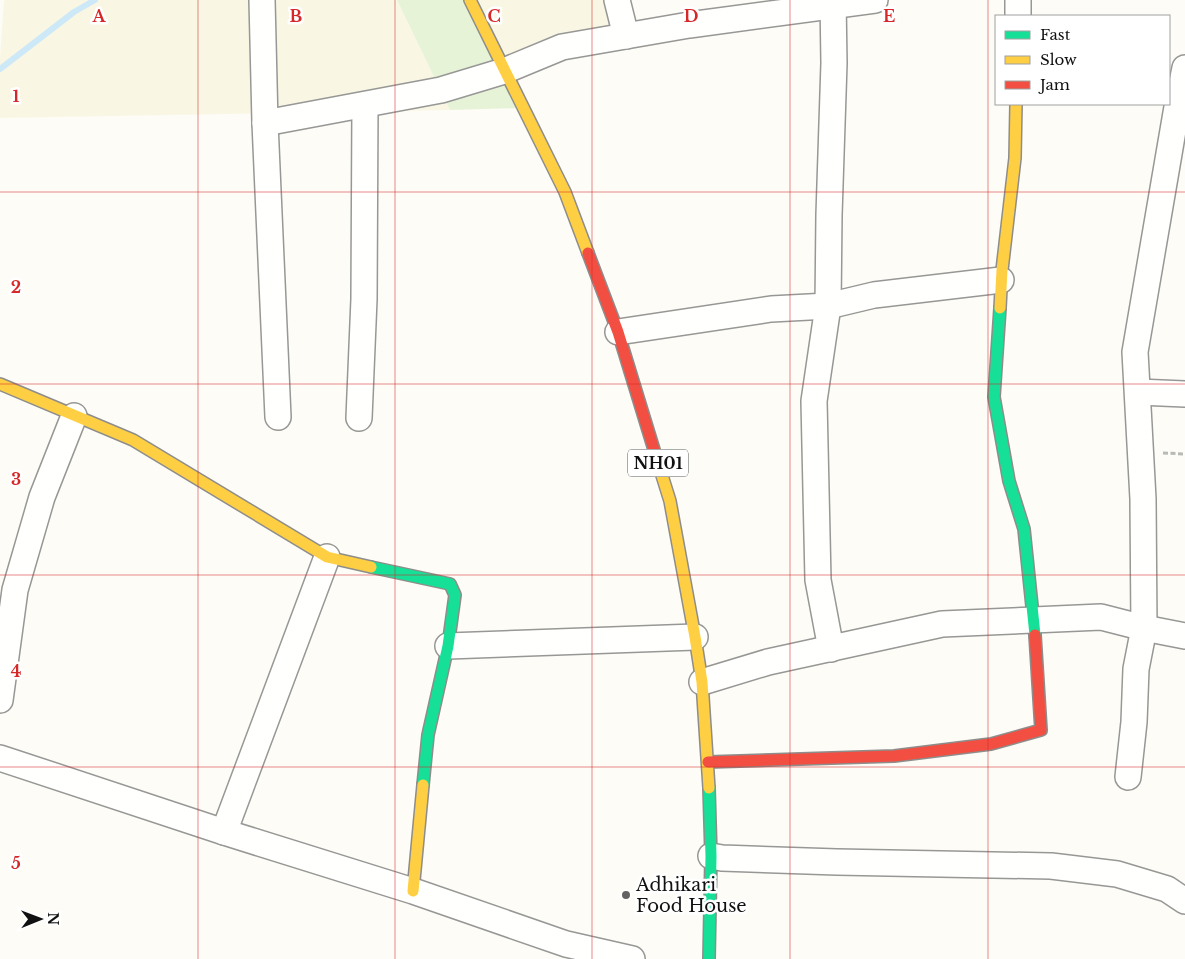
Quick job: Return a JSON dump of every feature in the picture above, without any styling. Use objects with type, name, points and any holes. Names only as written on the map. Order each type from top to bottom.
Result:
[{"type":"main road","name":"NH01","points":[[470,0],[564,192],[618,332],[670,501],[702,682],[708,762],[711,856],[709,959]]},
{"type":"main road","points":[[708,762],[894,756],[991,744],[1041,730],[1034,620],[1024,529],[1009,481],[994,397],[1001,280],[1015,158],[1016,105]]},
{"type":"main road","points":[[0,384],[133,440],[327,557],[450,584],[456,595],[448,646],[428,735],[413,891]]},
{"type":"street","points":[[262,0],[265,123],[278,417]]},
{"type":"street","points":[[617,0],[626,36]]},
{"type":"street","points":[[265,123],[441,90],[504,71],[562,47],[833,3],[875,0]]},
{"type":"street","points":[[1018,0],[1018,15]]},
{"type":"street","points":[[831,649],[818,580],[814,401],[828,306],[834,63],[833,3]]},
{"type":"street","points":[[1128,776],[1134,722],[1136,669],[1144,628],[1143,499],[1136,352],[1185,68]]},
{"type":"street","points":[[360,418],[364,299],[365,105]]},
{"type":"street","points":[[618,332],[771,308],[828,306],[874,295],[1001,280]]},
{"type":"street","points":[[1138,392],[1185,394]]},
{"type":"street","points":[[0,700],[15,590],[42,497],[74,416]]},
{"type":"street","points":[[224,832],[327,557]]},
{"type":"street","points":[[702,682],[768,662],[942,624],[1101,617],[1185,636]]},
{"type":"street","points":[[448,646],[695,637]]},
{"type":"street","points":[[0,758],[224,832],[413,891],[566,944],[632,959]]},
{"type":"street","points":[[711,856],[837,862],[1051,866],[1117,874],[1167,889],[1185,901]]},
{"type":"shaded area","points":[[4,0],[397,0],[450,110],[0,118],[0,57]]},
{"type":"shaded area","points":[[470,0],[617,0],[626,36],[504,71]]},
{"type":"green space","points":[[397,0],[470,0],[522,108],[450,110]]},
{"type":"waterway","points":[[0,69],[74,12],[95,0]]},
{"type":"traffic: fast","points":[[1000,308],[994,397],[1009,481],[1024,529],[1035,635]]},
{"type":"traffic: fast","points":[[371,567],[450,584],[455,595],[448,646],[428,735],[423,785]]},
{"type":"traffic: fast","points":[[709,788],[711,856],[709,959]]},
{"type":"traffic: slow","points":[[470,0],[565,192],[588,253]]},
{"type":"traffic: slow","points":[[1000,308],[1002,270],[1015,158],[1016,105]]},
{"type":"traffic: slow","points":[[0,384],[133,440],[327,557],[371,567]]},
{"type":"traffic: slow","points":[[655,453],[670,501],[695,637],[702,682],[709,788]]},
{"type":"traffic: slow","points":[[413,891],[423,785]]},
{"type":"traffic: jam","points":[[588,253],[618,332],[655,453]]},
{"type":"traffic: jam","points":[[708,762],[894,756],[991,744],[1041,730],[1035,635]]},
{"type":"place","name":"Adhikari Food House","points":[[626,895]]}]
